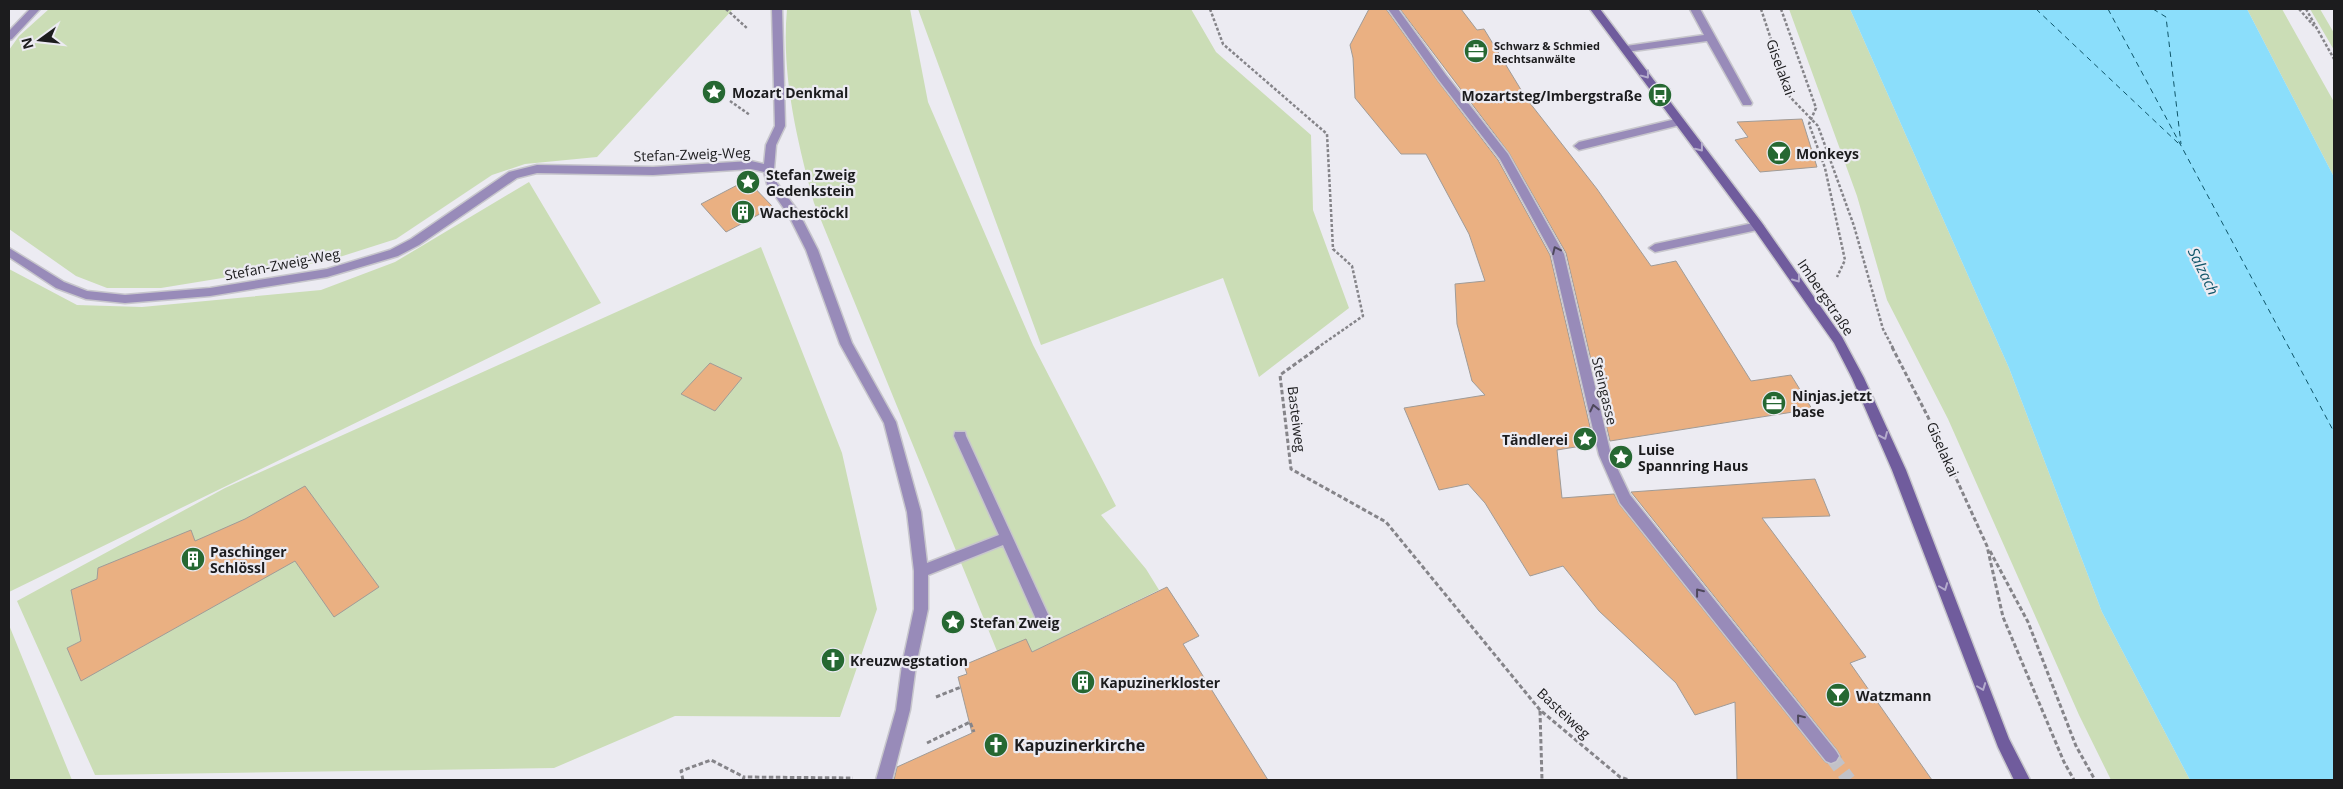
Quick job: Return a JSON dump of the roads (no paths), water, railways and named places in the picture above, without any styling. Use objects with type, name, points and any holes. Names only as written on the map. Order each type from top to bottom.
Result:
[{"type":"main road","name":"Imbergstraße","points":[[1595,9],[1758,226],[1824,318],[1858,378],[1906,487],[2003,742],[2022,780]]},
{"type":"street","points":[[9,37],[35,9]]},
{"type":"street","points":[[769,169],[771,145],[780,126],[778,9]]},
{"type":"street","name":"Steingasse","points":[[1393,9],[1419,42],[1442,77],[1504,157],[1558,254],[1605,455],[1625,499],[1831,756]]},
{"type":"street","points":[[1695,9],[1747,102]]},
{"type":"street","points":[[1626,48],[1710,38]]},
{"type":"street","points":[[1579,146],[1680,122]]},
{"type":"street","name":"Stefan-Zweig-Weg","points":[[9,252],[60,284],[86,295],[125,299],[210,292],[326,273],[394,253],[415,242],[513,175],[537,169],[653,171],[750,164],[769,169],[772,184],[794,214],[812,250],[846,344],[890,422],[914,512],[921,571],[921,609],[909,665],[903,710],[885,779]]},
{"type":"street","points":[[1655,248],[1758,226]]},
{"type":"street","points":[[960,436],[1045,623]]},
{"type":"street","points":[[921,571],[1006,538]]},
{"type":"water","name":"Salzach","points":[[1850,9],[2247,9],[2334,177],[2334,780],[2190,780],[2102,612],[2009,368]]},
{"type":"tunnel","points":[[1831,756],[1849,780]]},
{"type":"place","name":"Schwarz & Schmied Rechtsanwälte","points":[[1476,51]]},
{"type":"place","name":"Mozart Denkmal","points":[[714,92]]},
{"type":"place","name":"Mozartsteg/Imbergstraße","points":[[1660,95]]},
{"type":"place","name":"Monkeys","points":[[1779,153]]},
{"type":"place","name":"Stefan Zweig Gedenkstein","points":[[748,182]]},
{"type":"place","name":"Wachestöckl","points":[[743,212]]},
{"type":"place","name":"Ninjas.jetzt base","points":[[1774,403]]},
{"type":"place","name":"Tändlerei","points":[[1585,439]]},
{"type":"place","name":"Luise Spannring Haus","points":[[1621,457]]},
{"type":"place","name":"Paschinger Schlössl","points":[[193,559]]},
{"type":"place","name":"Stefan Zweig","points":[[953,622]]},
{"type":"place","name":"Kreuzwegstation","points":[[833,660]]},
{"type":"place","name":"Kapuzinerkloster","points":[[1083,682]]},
{"type":"place","name":"Watzmann","points":[[1838,695]]},
{"type":"place","name":"Kapuzinerkirche","points":[[996,745]]}]
